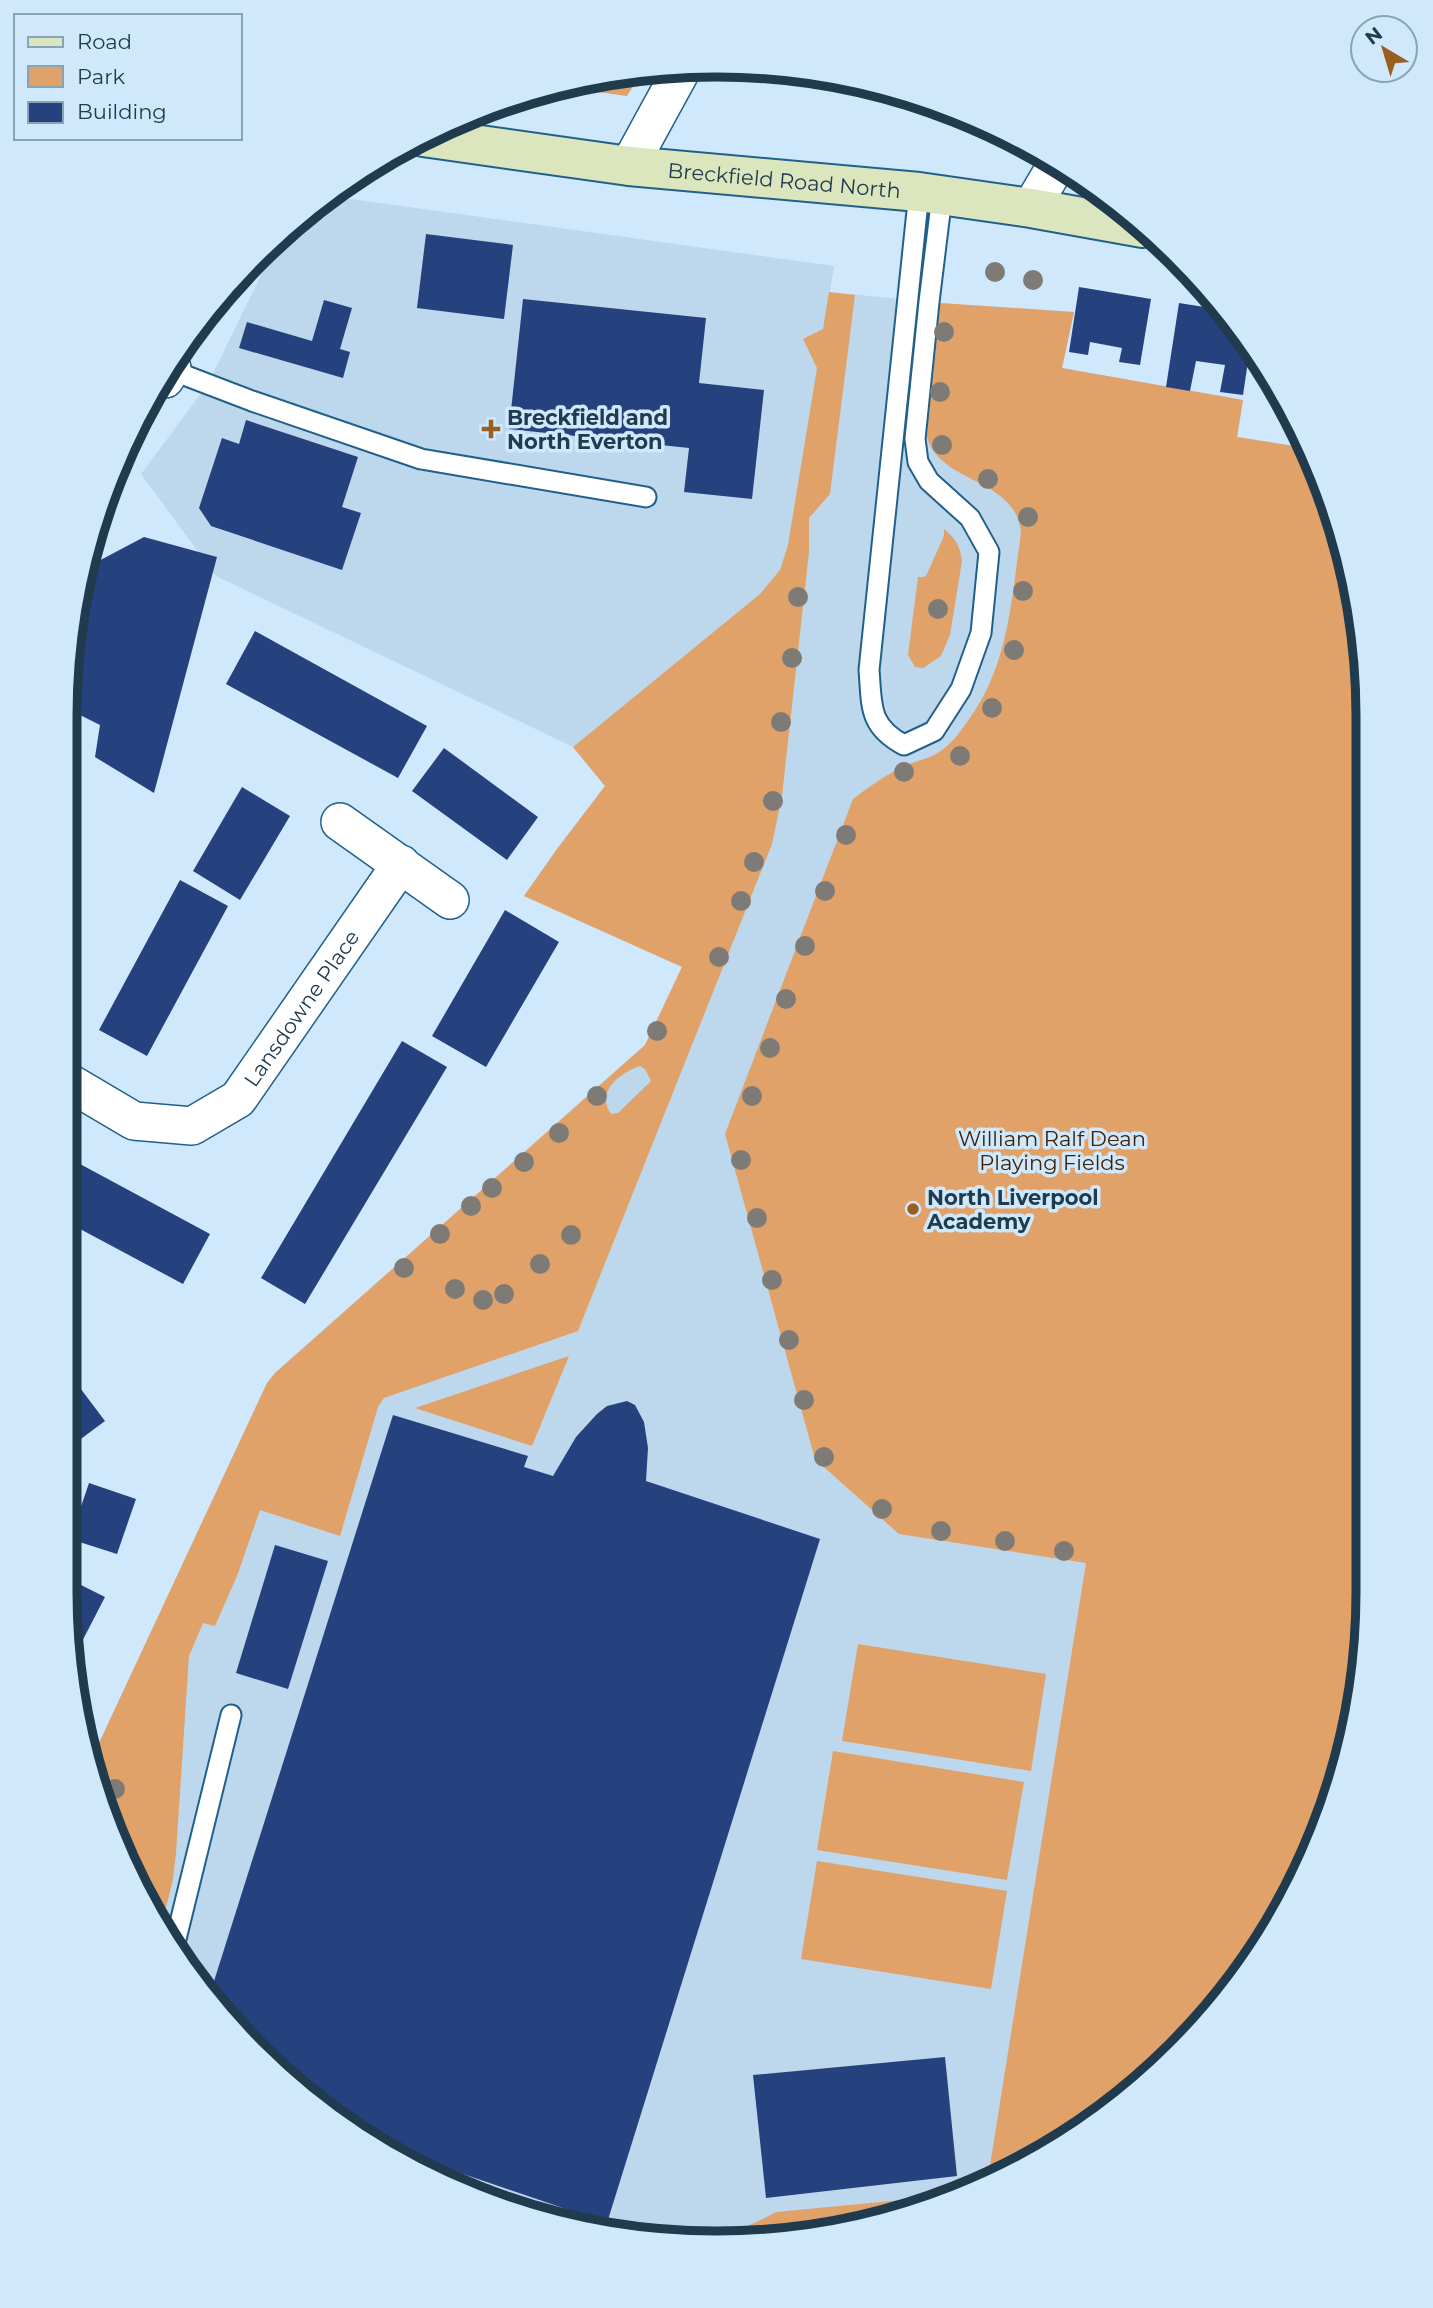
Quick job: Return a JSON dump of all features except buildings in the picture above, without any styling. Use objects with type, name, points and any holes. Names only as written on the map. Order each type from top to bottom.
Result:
[{"type":"street","points":[[629,166],[676,78]]},
{"type":"street","name":"Breckfield Road North","points":[[442,140],[629,166],[931,194],[1125,225]]},
{"type":"street","points":[[1031,208],[1052,173]]},
{"type":"street","points":[[341,822],[450,900]]},
{"type":"street","name":"Lansdowne Place","points":[[77,1087],[134,1121],[192,1126],[238,1099],[401,864]]},
{"type":"lane","points":[[931,194],[915,439],[918,462],[929,481],[970,518],[989,552],[981,633],[961,689],[934,731],[904,745],[888,737],[873,714],[869,670],[931,194]]},
{"type":"lane","points":[[178,372],[252,401],[421,459],[646,498]]},
{"type":"lane","points":[[177,1934],[231,1715]]},
{"type":"shaded area","name":"North Liverpool Academy","points":[[343,198],[834,266],[830,292],[1074,312],[1062,368],[1243,400],[1237,437],[1295,446],[1307,472],[1322,511],[1344,592],[1355,675],[1356,1592],[1351,1675],[1344,1716],[1322,1797],[1290,1874],[1248,1947],[1224,1981],[1169,2044],[1106,2099],[1036,2145],[961,2182],[922,2197],[841,2219],[800,2226],[716,2231],[633,2226],[592,2219],[511,2197],[472,2182],[434,2165],[361,2123],[327,2099],[264,2044],[209,1981],[185,1947],[143,1874],[126,1836],[97,1748],[267,1383],[275,1373],[645,1045],[682,967],[524,896],[605,786],[573,747],[216,576],[141,474],[208,384],[268,260]]},
{"type":"green space","points":[[636,82],[627,96],[586,90]]},
{"type":"green space","points":[[829,292],[855,295],[830,494],[809,518],[809,552],[782,796],[772,844],[578,1331],[384,1398],[378,1407],[340,1536],[260,1510],[237,1576],[215,1626],[203,1623],[189,1656],[176,1853],[165,1914],[126,1836],[97,1748],[267,1383],[275,1373],[645,1045],[682,967],[524,896],[605,786],[573,747],[760,594],[780,570],[788,545],[817,368],[803,339],[823,329]],"holes":[[[640,1066],[645,1069],[651,1081],[618,1113],[611,1114],[606,1098],[618,1078]]]},
{"type":"green space","name":"William Ralf Dean Playing Fields","points":[[940,303],[1074,312],[1062,368],[1243,400],[1237,437],[1295,446],[1307,472],[1322,511],[1344,592],[1355,675],[1356,1592],[1351,1675],[1334,1757],[1322,1797],[1290,1874],[1248,1947],[1224,1981],[1169,2044],[1106,2099],[1036,2145],[989,2169],[1086,1563],[899,1534],[815,1459],[725,1134],[853,799],[893,772],[930,757],[946,747],[981,701],[1000,656],[1011,608],[1021,533],[1016,514],[1005,500],[990,489],[942,461],[931,447],[925,428]]},
{"type":"green space","points":[[944,529],[957,543],[962,561],[950,635],[941,656],[923,668],[915,667],[908,655],[918,577],[927,574],[944,536]]},
{"type":"green space","points":[[569,1356],[532,1446],[415,1408]]},
{"type":"green space","points":[[858,1644],[1046,1674],[1031,1771],[842,1741]]},
{"type":"green space","points":[[833,1751],[1024,1782],[1007,1880],[817,1850]]},
{"type":"green space","points":[[817,1861],[1007,1891],[991,1989],[801,1959]]},
{"type":"green space","points":[[917,2199],[841,2219],[800,2226],[734,2231],[776,2212]]},
{"type":"place","name":"Breckfield and North Everton","points":[[491,429]]},
{"type":"place","name":"North Liverpool Academy","points":[[913,1209]]}]
